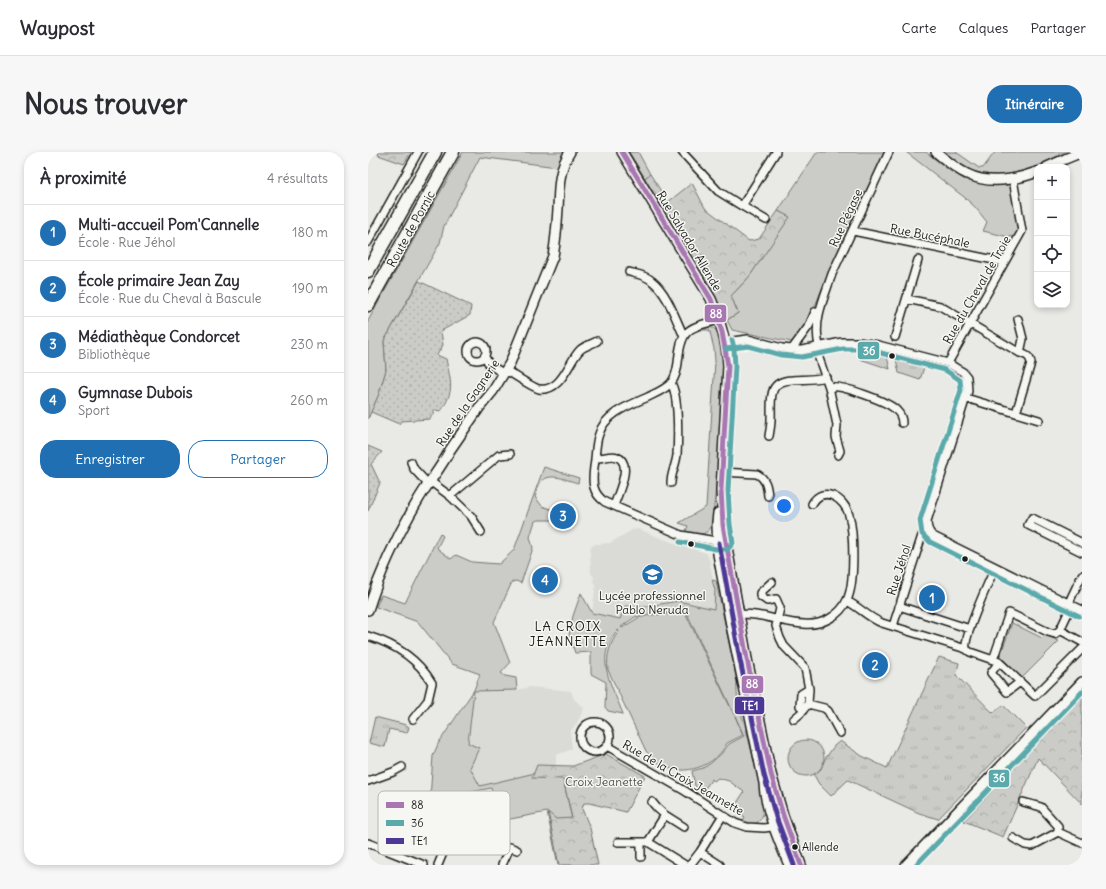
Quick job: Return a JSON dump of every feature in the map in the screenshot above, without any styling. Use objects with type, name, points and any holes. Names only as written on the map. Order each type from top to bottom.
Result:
[{"type":"highway","name":"Route de Pornic","points":[[368,271],[435,152]]},
{"type":"highway","name":"Route de Pornic","points":[[368,305],[453,152]]},
{"type":"street","points":[[368,242],[418,152]]},
{"type":"street","name":"Rue de la Gagnerie","points":[[368,610],[384,565],[412,510],[479,408],[505,372],[553,256],[559,181],[562,168],[570,152]]},
{"type":"street","name":"Rue Salvador Allende","points":[[622,152],[710,299],[719,320],[727,349],[728,366],[721,490],[723,525],[722,542],[729,616],[764,783],[764,794],[789,865]]},
{"type":"street","points":[[682,152],[718,191],[766,220]]},
{"type":"street","points":[[742,206],[776,152]]},
{"type":"street","name":"Rue Pégase","points":[[838,455],[840,451],[836,437],[836,425],[829,387],[817,347],[817,318],[832,274],[889,152]]},
{"type":"street","points":[[936,152],[956,168],[970,176],[984,180],[1013,179],[1034,173]]},
{"type":"street","points":[[1054,164],[1082,152]]},
{"type":"street","name":"Rue du Cheval de Troie","points":[[948,363],[1022,231],[1013,179]]},
{"type":"street","name":"Rue Bucéphale","points":[[853,231],[1004,262]]},
{"type":"street","points":[[895,337],[918,260]]},
{"type":"street","points":[[629,272],[647,277],[653,281],[668,300],[682,332],[685,334]]},
{"type":"street","name":"Rue Pégase","points":[[792,349],[810,326],[819,301],[825,294]]},
{"type":"street","points":[[907,299],[940,306],[1030,358],[1031,363],[1016,413]]},
{"type":"street","points":[[1018,319],[1023,339],[1020,353]]},
{"type":"street","points":[[719,320],[693,328],[685,334],[679,345],[677,370],[671,383],[654,394],[616,412],[608,418],[598,436],[593,487],[600,499],[681,535],[722,542]]},
{"type":"street","points":[[725,342],[748,339],[792,349],[807,350],[842,342],[870,343],[948,363]]},
{"type":"street","points":[[485,357],[490,364],[505,372],[538,388],[547,389],[555,385],[581,350],[597,341]]},
{"type":"street","name":"Rue Jéhol","points":[[893,626],[968,391],[967,377],[963,372],[948,363]]},
{"type":"street","points":[[769,436],[772,390],[774,387],[787,380],[814,380],[826,377]]},
{"type":"street","points":[[671,383],[673,386],[677,408],[677,456],[671,483]]},
{"type":"street","points":[[829,387],[833,386],[845,388],[887,403],[897,411],[902,423]]},
{"type":"street","points":[[966,398],[1039,420]]},
{"type":"street","points":[[450,496],[499,455],[510,454]]},
{"type":"street","points":[[595,458],[615,456],[618,457],[624,464],[625,474],[614,506]]},
{"type":"street","points":[[411,462],[414,469],[429,483],[450,496],[471,516],[482,532]]},
{"type":"street","points":[[722,472],[757,474],[761,476],[767,487],[768,496]]},
{"type":"street","points":[[729,616],[739,614],[756,614],[805,625],[816,624],[833,617],[847,600],[851,582],[852,541],[848,510],[845,505],[835,496],[826,494],[820,495],[812,504]]},
{"type":"street","points":[[1082,543],[1032,518],[1028,525],[1082,552]]},
{"type":"street","points":[[927,521],[927,526],[933,536],[1082,610]]},
{"type":"street","name":"Rue Salvador Allende","points":[[722,542],[739,614],[771,774],[786,825],[801,865]]},
{"type":"street","points":[[966,649],[966,642],[970,629],[995,568]]},
{"type":"street","points":[[1020,682],[1007,692],[991,673],[996,661],[1009,613],[1055,634],[1060,630],[1068,613],[1071,598],[1082,575]]},
{"type":"street","points":[[772,582],[760,593],[760,596],[766,601],[776,599],[778,601],[780,608],[776,626],[784,646],[805,668],[809,689],[806,707],[794,719]]},
{"type":"street","points":[[847,600],[863,610],[874,620],[966,649],[970,652],[996,661],[1035,696],[1082,649]]},
{"type":"street","points":[[899,606],[970,629]]},
{"type":"street","points":[[1060,630],[1082,642]]},
{"type":"street","points":[[368,636],[380,639],[400,650],[421,667],[430,681],[432,686],[428,700],[413,719]]},
{"type":"street","points":[[906,865],[1082,682]]},
{"type":"street","points":[[806,707],[824,708],[828,711],[840,733]]},
{"type":"street","points":[[592,722],[604,725],[609,731],[610,735],[609,743],[606,746],[597,752],[587,750],[580,740],[583,728],[592,722]]},
{"type":"street","name":"Rue de la Croix Jeannette","points":[[606,746],[685,791],[735,823],[747,828],[764,828],[786,825]]},
{"type":"street","points":[[368,781],[393,772],[402,766]]},
{"type":"street","points":[[652,802],[665,815],[684,827]]},
{"type":"street","points":[[1023,802],[1040,807],[1058,826],[1058,832]]},
{"type":"street","points":[[641,857],[644,842],[665,815]]},
{"type":"street","points":[[690,865],[723,815]]},
{"type":"street","points":[[1013,838],[1025,845],[1032,846],[1058,832]]},
{"type":"street","points":[[1058,832],[1082,843]]},
{"type":"street","points":[[618,842],[644,842],[685,865]]},
{"type":"street","points":[[368,843],[378,847]]},
{"type":"street","points":[[510,846],[517,850]]},
{"type":"street","points":[[700,852],[720,865]]},
{"type":"street","points":[[399,855],[424,865]]},
{"type":"street","points":[[438,865],[442,855]]},
{"type":"street","points":[[502,865],[506,855]]},
{"type":"shaded area","name":"Lycée professionnel Pablo Neruda","points":[[638,529],[676,544],[706,553],[709,559],[715,590],[714,610],[693,604],[668,602],[648,606],[626,606],[621,619],[592,613],[596,584],[593,583],[594,577],[591,573],[590,549],[596,544],[610,543],[632,530]]},
{"type":"shaded area","points":[[530,687],[571,691],[574,699],[584,708],[577,723],[570,731],[572,749],[556,755],[556,768],[480,786],[470,768],[468,743],[474,690],[517,690]]},
{"type":"green space","points":[[379,152],[411,152],[404,164],[378,155]]},
{"type":"green space","points":[[463,152],[565,152],[557,167],[480,157],[444,226],[440,243],[384,341],[386,370],[379,394],[368,419],[368,321]]},
{"type":"green space","points":[[629,152],[638,152],[650,174],[645,178]]},
{"type":"green space","points":[[817,152],[884,152],[830,269],[807,326],[792,342],[732,330],[727,320],[738,313],[731,296],[749,277],[789,217],[778,211]]},
{"type":"green space","points":[[906,152],[926,152],[950,171],[964,179],[982,184],[1009,185],[1012,187],[1019,231],[1015,236],[1009,237],[983,231],[987,222],[975,207]]},
{"type":"green space","points":[[944,152],[956,152],[979,168],[983,168],[995,152],[1067,152],[1041,164],[1034,164],[1034,167],[1029,169],[1004,175],[977,173],[955,162]]},
{"type":"green space","points":[[650,174],[668,202],[692,183],[705,208],[749,241],[759,239],[778,211],[790,217],[749,277],[731,296],[738,313],[727,320],[645,178]]},
{"type":"green space","points":[[419,281],[471,306],[470,315],[441,331],[443,345],[437,355],[446,359],[451,386],[448,397],[441,411],[435,410],[430,419],[401,421],[399,424],[371,412],[379,394],[386,370],[384,341]]},
{"type":"green space","points":[[710,327],[714,328],[718,333],[724,352],[719,447],[712,521],[709,530],[704,534],[698,534],[686,531],[688,526],[679,523],[706,507],[715,361],[714,349],[709,330],[698,330]]},
{"type":"green space","points":[[868,350],[886,353],[890,369],[860,359]]},
{"type":"green space","points":[[896,359],[912,362],[924,367],[920,380],[899,373]]},
{"type":"green space","points":[[368,446],[382,452],[371,464],[380,483],[368,511]]},
{"type":"green space","points":[[544,467],[579,478],[578,483],[562,478],[552,477],[542,480],[539,485],[535,497],[542,506],[556,511],[553,520],[535,521],[530,537],[533,548],[521,583],[516,581],[512,582],[494,622],[510,663],[501,673],[505,676],[516,678],[517,690],[474,691],[468,743],[479,748],[470,768],[480,786],[556,768],[563,779],[581,865],[558,865],[547,812],[510,819],[510,791],[492,791],[491,788],[477,791],[431,791],[433,756],[438,744],[474,690],[480,674],[452,664],[418,622],[376,607],[381,595],[405,603],[440,533],[443,536],[437,548],[451,559],[456,555],[472,562],[499,564],[514,550]]},
{"type":"green space","points":[[712,580],[716,581],[737,682],[737,696],[764,807],[762,816],[755,824],[747,824],[742,822],[745,817],[733,809],[744,792],[729,781],[718,778],[714,781],[712,779],[703,791],[695,786],[692,771],[703,768],[711,763],[722,753],[729,744],[744,736],[735,716],[743,735],[727,743],[717,757],[694,769],[676,770],[665,767],[656,761],[646,751],[608,670],[609,649],[619,631],[618,630],[616,632],[607,649],[606,668],[608,677],[623,714],[608,711],[605,707],[606,682],[591,674],[591,652],[575,653],[569,635],[573,616],[581,593],[592,613],[620,619],[625,606],[648,606],[678,601],[714,609],[715,590]],"holes":[[[684,607],[734,714],[683,608],[671,614],[650,615],[638,618],[622,628],[621,627],[635,617],[654,613],[671,613]]]},
{"type":"green space","points":[[1012,623],[1042,638],[1045,635],[1059,641],[1022,678],[1000,656]]},
{"type":"green space","points":[[939,657],[959,663],[956,675],[993,713],[1003,705],[1026,728],[938,819],[919,813],[848,780],[831,796],[819,784],[814,775],[821,769],[825,759],[834,746],[840,741],[862,756],[887,768]]},
{"type":"green space","points":[[1082,696],[1082,804],[1038,758],[1003,837],[964,821]]},
{"type":"green space","points":[[375,717],[406,725],[409,727],[407,733],[389,729],[385,747],[369,743]]},
{"type":"green space","points":[[806,740],[816,743],[821,748],[824,758],[821,768],[816,773],[806,776],[796,773],[791,768],[788,758],[791,748],[796,743]]},
{"type":"green space","name":"Croix Jeanette","points":[[606,754],[645,776],[626,812],[584,803],[582,809],[590,828],[598,865],[559,865],[548,812],[556,819],[572,818],[563,779],[532,778],[537,765],[573,766]]},
{"type":"transit line","name":"88","points":[[622,152],[711,299],[722,332],[728,366],[721,490],[723,525],[747,659],[771,774],[783,815],[801,865]]},
{"type":"transit line","name":"36","points":[[680,542],[716,549],[728,549],[733,543],[730,524],[728,490],[735,366],[732,340]]},
{"type":"transit line","name":"36","points":[[726,349],[748,346],[781,355],[802,357],[843,349],[857,349],[877,352],[945,370],[960,380],[961,390],[920,520],[922,534],[930,542],[1079,616]]},
{"type":"transit line","name":"TE1","points":[[719,543],[740,660],[764,775],[776,817],[794,865]]},
{"type":"transit line","name":"36","points":[[916,865],[1082,692]]},
{"type":"place","name":"Médiathèque Condorcet","points":[[563,516]]},
{"type":"place","name":"Lycée professionnel Pablo Neruda","points":[[652,575]]},
{"type":"place","name":"Gymnase Dubois","points":[[545,580]]},
{"type":"place","name":"Multi-accueil Pom'Cannelle","points":[[932,598]]},
{"type":"place","name":"École primaire Jean Zay","points":[[875,665]]},
{"type":"place","name":"Allende","points":[[795,847]]},
{"type":"district","name":"LA CROIX JEANNETTE","points":[[568,634]]}]
